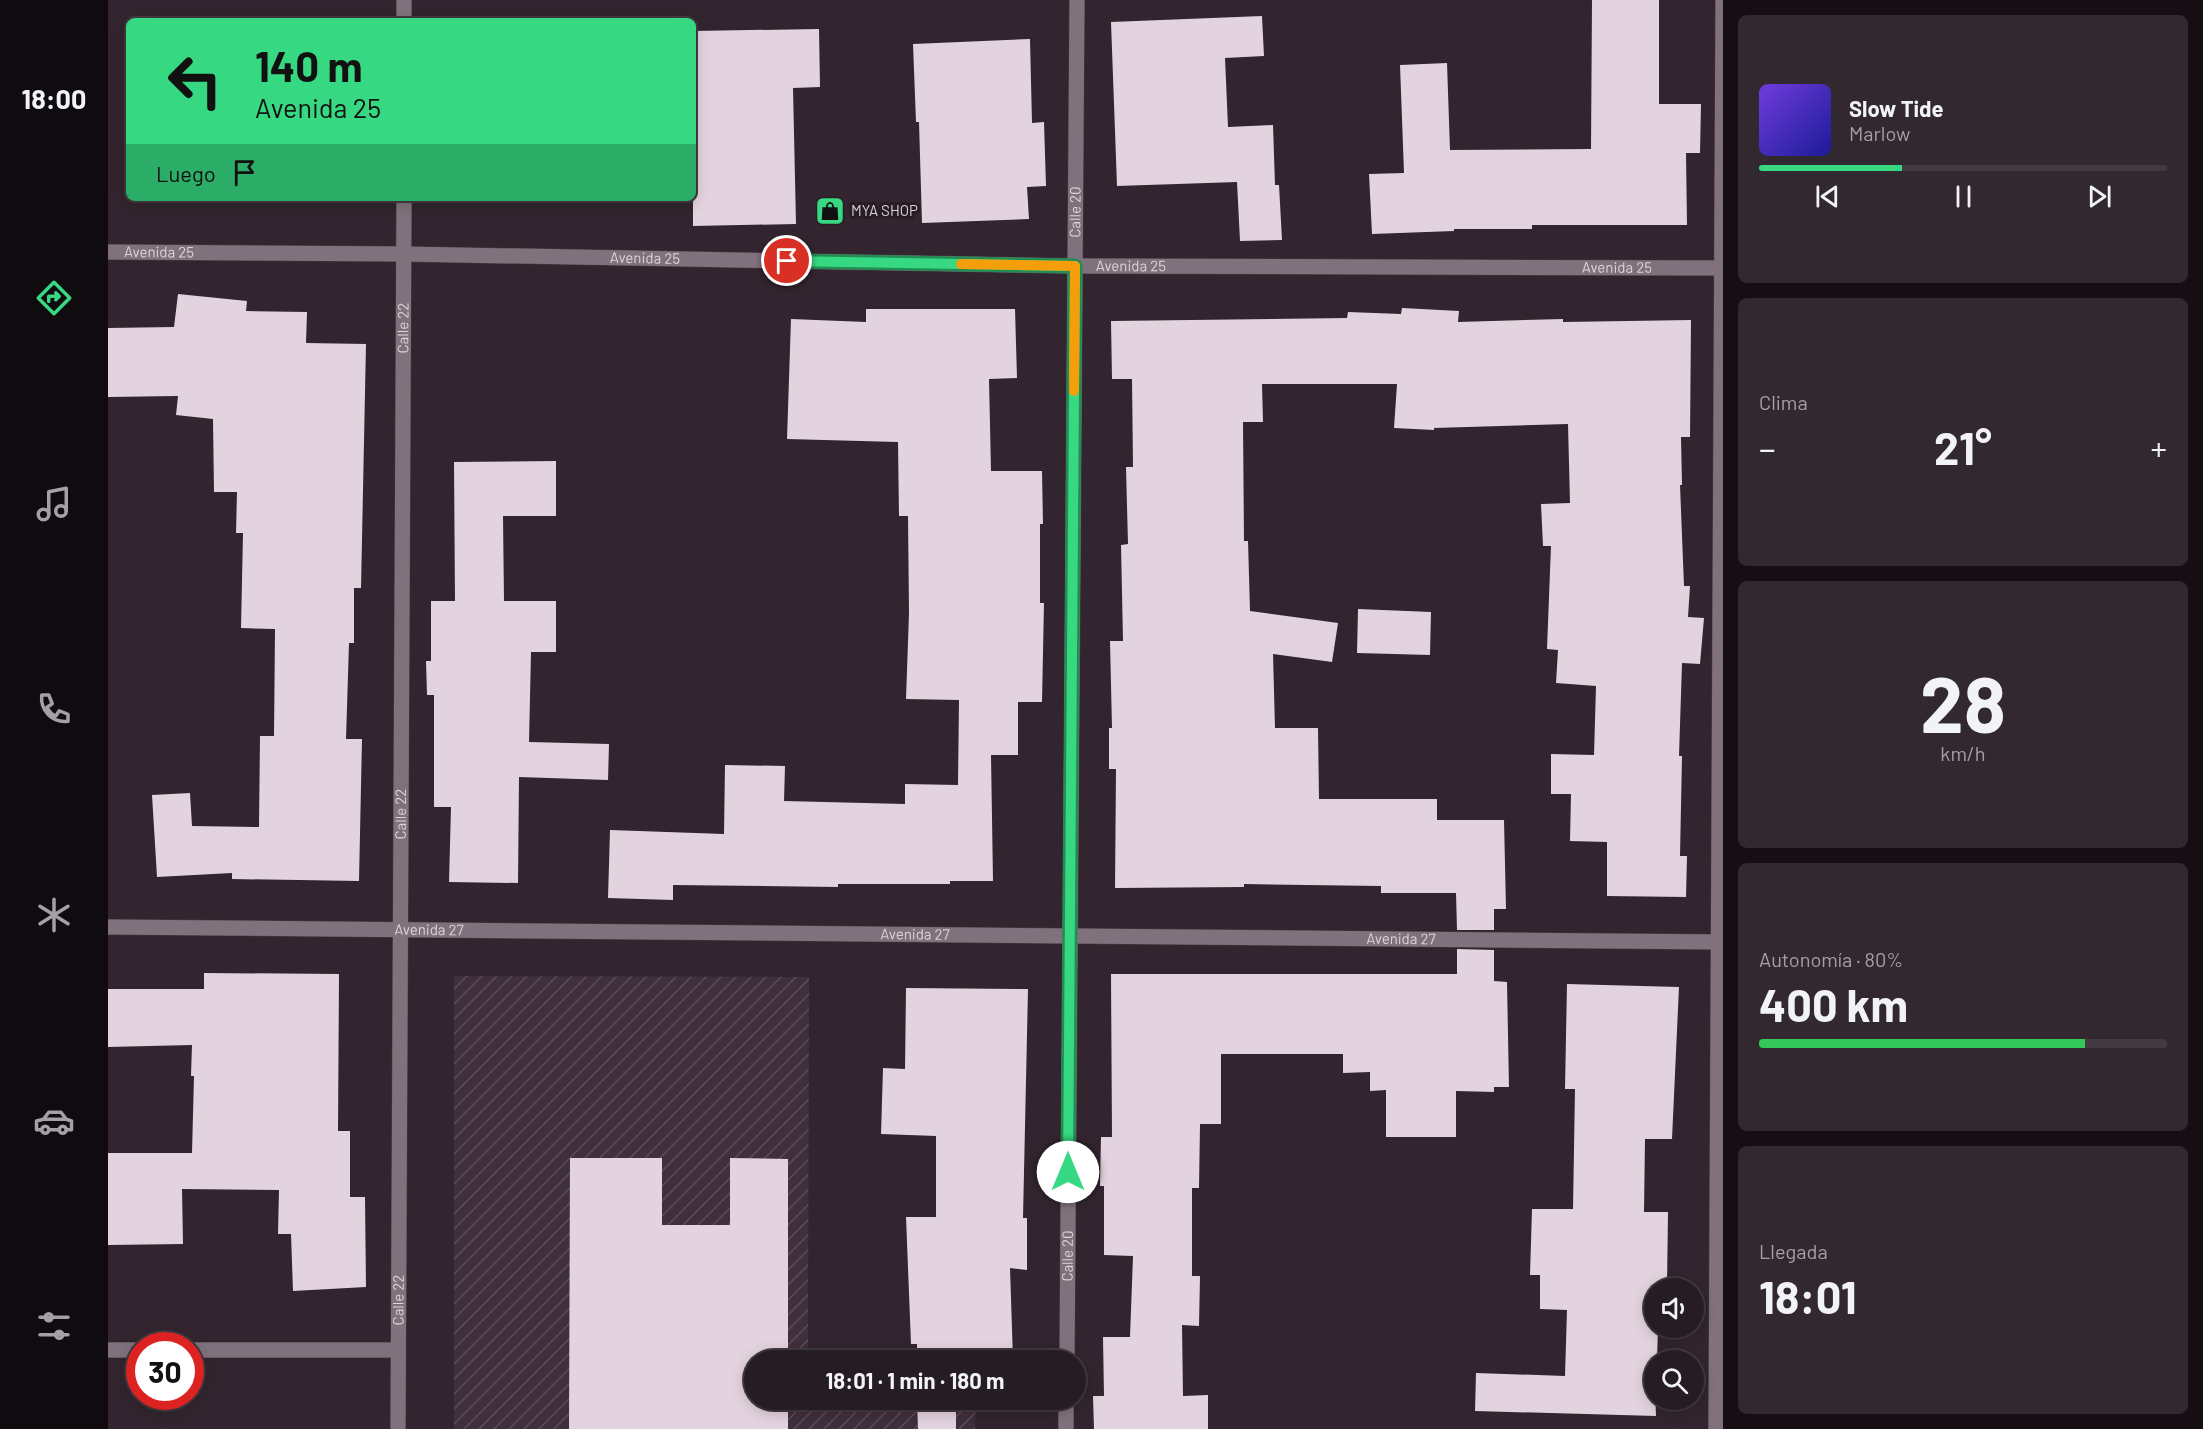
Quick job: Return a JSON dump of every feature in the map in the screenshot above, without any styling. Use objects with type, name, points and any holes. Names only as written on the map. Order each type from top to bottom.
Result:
[{"type":"street","points":[[404,0],[404,18]]},
{"type":"street","name":"Calle 20","points":[[1067,1350],[1077,0]]},
{"type":"street","points":[[1716,1429],[1721,942],[1723,0]]},
{"type":"street","name":"Calle 22","points":[[398,1429],[404,201]]},
{"type":"street","name":"Avenida 25","points":[[108,252],[404,254],[1075,266],[1722,268]]},
{"type":"street","name":"Avenida 27","points":[[108,927],[1721,942]]},
{"type":"street","points":[[108,1350],[126,1350]]},
{"type":"street","points":[[204,1350],[398,1350]]},
{"type":"street","points":[[1066,1410],[1066,1429]]},
{"type":"shaded area","points":[[454,976],[809,977],[808,1350],[744,1350],[744,1410],[976,1410],[975,1429],[454,1429]]},
{"type":"building","points":[[1592,0],[1659,0],[1659,104],[1701,104],[1700,153],[1686,153],[1687,225],[1532,225],[1532,229],[1454,229],[1454,231],[1372,234],[1369,174],[1404,173],[1400,65],[1447,63],[1450,150],[1591,149]]},
{"type":"building","points":[[1262,16],[1264,56],[1225,58],[1228,127],[1273,125],[1275,185],[1279,185],[1282,240],[1240,241],[1237,182],[1117,186],[1111,22]]},
{"type":"building","points":[[819,29],[820,87],[793,88],[796,224],[693,226],[693,201],[696,201],[696,31]]},
{"type":"building","points":[[1030,39],[1032,123],[1044,122],[1046,186],[1027,187],[1029,219],[922,223],[919,122],[916,122],[913,44]]},
{"type":"building","points":[[178,294],[247,301],[246,311],[307,312],[306,343],[366,344],[361,588],[354,588],[354,643],[349,643],[346,739],[362,739],[359,881],[232,879],[232,873],[157,877],[152,795],[190,793],[192,826],[259,827],[260,736],[274,736],[275,629],[241,628],[243,533],[236,533],[237,492],[214,492],[213,419],[176,415],[178,396],[108,397],[108,328],[174,327]]},
{"type":"building","points":[[1402,308],[1459,311],[1458,322],[1563,319],[1563,322],[1691,320],[1690,437],[1681,437],[1682,485],[1680,485],[1684,586],[1690,586],[1688,617],[1704,618],[1700,664],[1682,663],[1679,756],[1682,756],[1680,856],[1687,856],[1686,897],[1607,896],[1607,842],[1570,841],[1571,794],[1551,794],[1551,754],[1594,755],[1596,686],[1556,683],[1558,650],[1547,649],[1551,546],[1543,546],[1541,504],[1570,503],[1568,424],[1434,428],[1434,430],[1394,428],[1397,384],[1262,384],[1263,422],[1243,422],[1244,541],[1248,541],[1250,611],[1338,623],[1332,662],[1273,654],[1275,728],[1318,728],[1319,799],[1437,799],[1437,820],[1504,820],[1506,909],[1494,909],[1494,930],[1457,930],[1456,893],[1381,893],[1381,886],[1244,884],[1244,887],[1115,888],[1116,769],[1109,769],[1109,728],[1112,728],[1110,641],[1123,641],[1121,545],[1128,544],[1126,467],[1133,467],[1132,379],[1112,379],[1111,321],[1347,318],[1348,312],[1401,314]]},
{"type":"building","points":[[866,309],[1015,309],[1017,378],[989,379],[991,471],[1042,471],[1043,524],[1040,524],[1040,603],[1044,603],[1042,702],[1018,702],[1018,755],[991,755],[993,881],[950,881],[950,884],[838,884],[838,887],[673,885],[673,900],[608,898],[610,830],[724,834],[725,765],[785,766],[784,801],[905,804],[905,784],[958,785],[959,700],[906,699],[909,613],[908,516],[899,516],[898,442],[787,439],[791,319],[866,322]]},
{"type":"building","points":[[556,461],[556,516],[503,516],[504,601],[556,601],[556,652],[531,652],[529,742],[609,744],[608,780],[519,777],[518,883],[449,882],[451,807],[434,807],[434,695],[427,695],[426,661],[431,661],[431,601],[455,601],[454,462]]},
{"type":"building","points":[[1358,609],[1431,612],[1430,655],[1357,653]]},
{"type":"building","points":[[1457,949],[1494,950],[1494,981],[1507,982],[1509,1087],[1494,1087],[1494,1092],[1456,1091],[1456,1137],[1386,1137],[1386,1090],[1370,1091],[1370,1072],[1343,1073],[1343,1054],[1221,1054],[1221,1124],[1200,1124],[1199,1188],[1192,1188],[1192,1276],[1200,1276],[1199,1326],[1182,1325],[1183,1396],[1208,1395],[1208,1429],[1094,1429],[1093,1396],[1104,1396],[1103,1337],[1130,1337],[1133,1256],[1104,1255],[1104,1186],[1100,1186],[1101,1137],[1112,1137],[1111,974],[1457,974]]},
{"type":"building","points":[[204,973],[339,974],[338,1131],[350,1131],[350,1197],[365,1197],[366,1287],[293,1291],[291,1234],[278,1234],[279,1190],[182,1189],[183,1244],[108,1245],[108,1153],[192,1153],[194,1076],[191,1076],[192,1045],[108,1047],[108,989],[204,989]]},
{"type":"building","points":[[1567,984],[1679,987],[1672,1139],[1645,1139],[1644,1212],[1668,1212],[1667,1278],[1644,1278],[1644,1338],[1658,1338],[1657,1350],[1644,1350],[1644,1410],[1656,1410],[1656,1416],[1475,1411],[1476,1373],[1565,1376],[1567,1310],[1540,1309],[1540,1275],[1530,1275],[1532,1209],[1573,1209],[1575,1089],[1565,1089]]},
{"type":"building","points":[[906,988],[1028,989],[1023,1218],[1027,1218],[1027,1270],[1010,1268],[1013,1350],[917,1350],[917,1344],[911,1344],[906,1217],[936,1217],[936,1136],[881,1134],[883,1068],[905,1069]]},
{"type":"building","points":[[570,1158],[662,1158],[662,1225],[730,1225],[730,1158],[788,1159],[788,1350],[744,1350],[744,1410],[788,1410],[788,1429],[569,1429]]},
{"type":"building","points":[[917,1410],[956,1410],[956,1429],[918,1429]]},
{"type":"slow traffic","points":[[961,264],[1075,266],[1074,391]]},
{"type":"place","name":"MYA SHOP","points":[[830,211]]},
{"type":"route","points":[[787,261],[1075,266],[1068,1172]]}]
